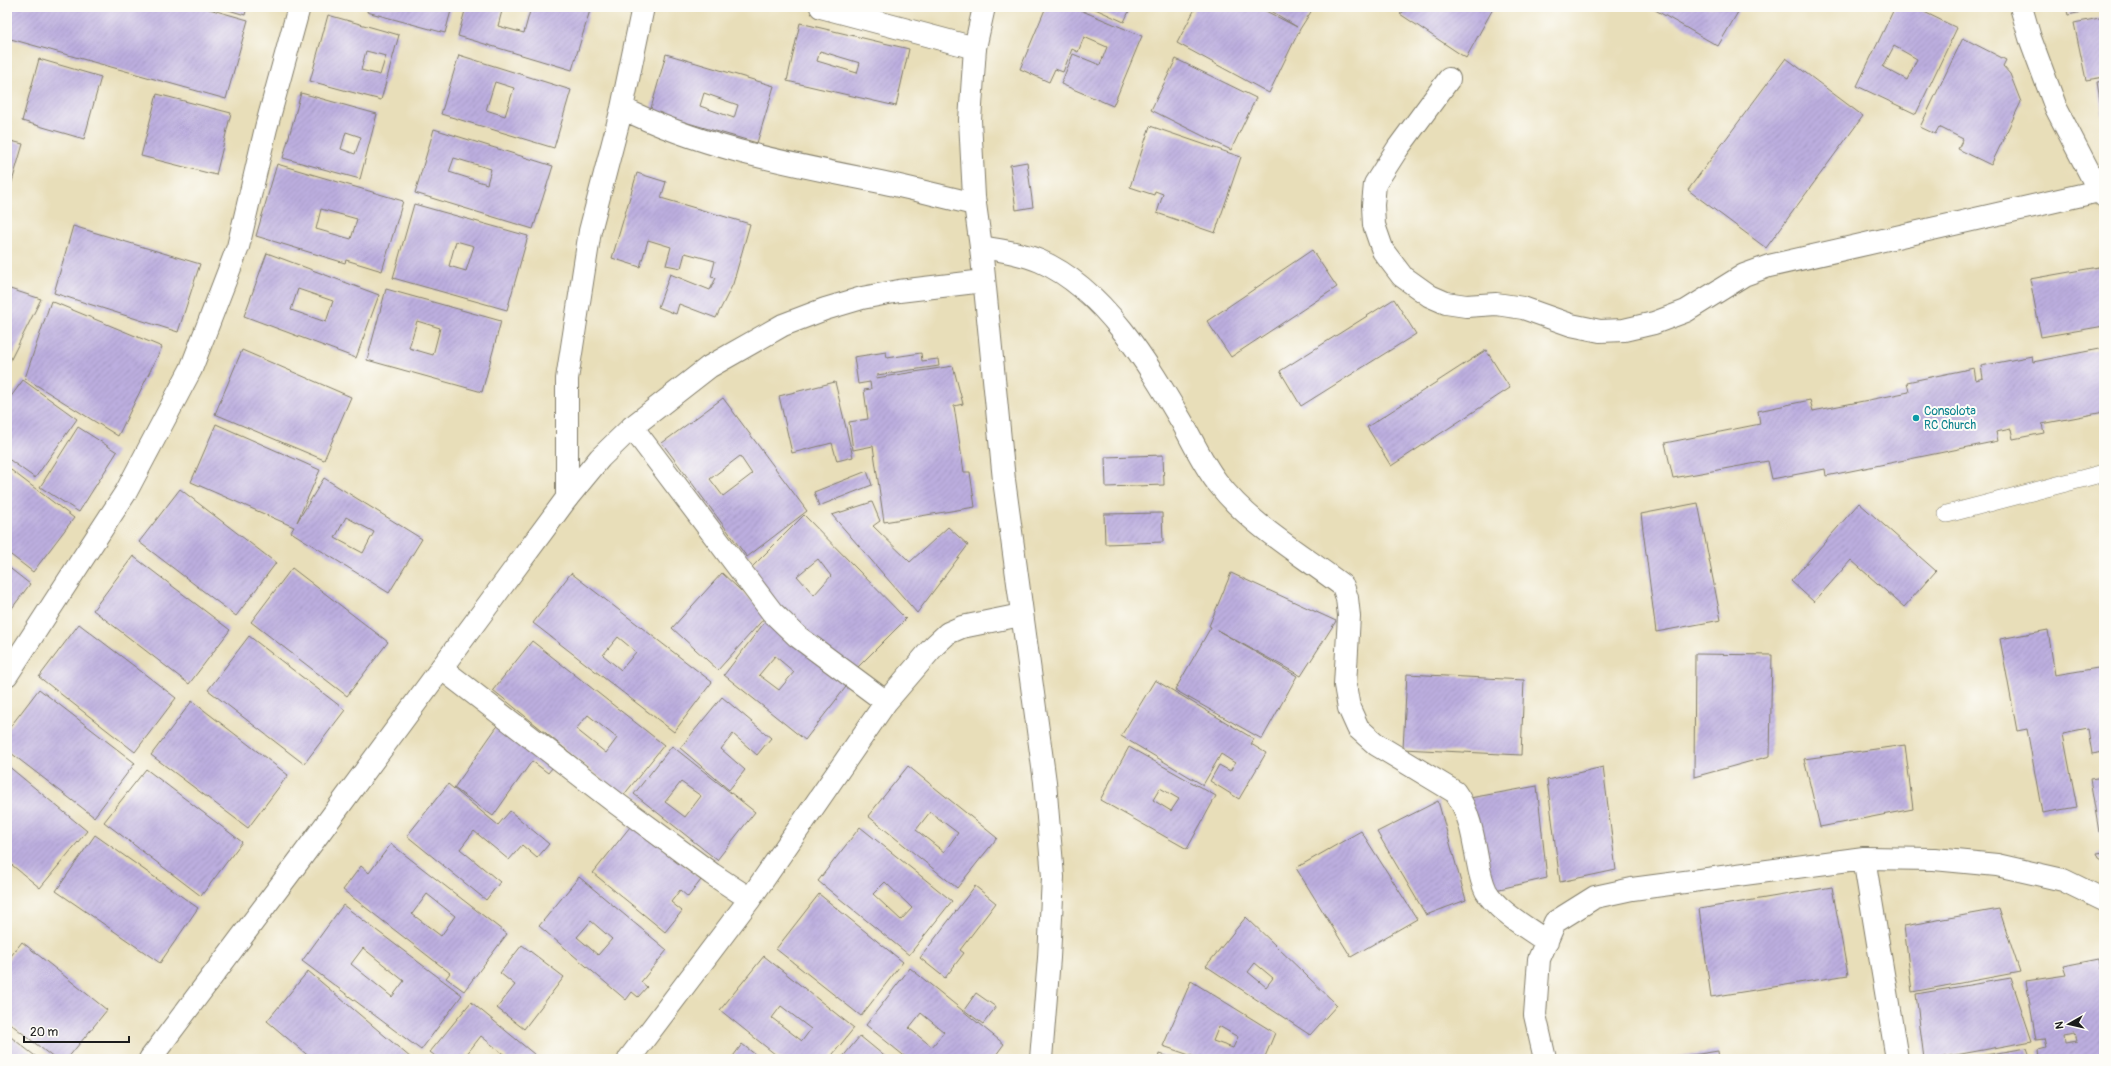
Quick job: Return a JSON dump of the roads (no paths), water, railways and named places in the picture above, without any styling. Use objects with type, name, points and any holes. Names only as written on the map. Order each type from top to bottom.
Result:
[{"type":"street","points":[[7,674],[126,492],[191,368],[238,247],[266,128],[299,7]]},
{"type":"street","points":[[567,498],[567,379],[590,231],[622,108],[643,7]]},
{"type":"street","points":[[821,7],[974,48]]},
{"type":"street","points":[[984,7],[974,48],[970,120],[975,204],[981,247],[1004,480],[1021,615],[1045,782],[1053,877],[1049,958],[1040,1059]]},
{"type":"street","points":[[1449,80],[1398,148],[1375,184],[1373,205],[1374,224],[1383,251],[1402,276],[1430,296],[1446,303],[1466,306],[1496,304],[1523,308],[1571,325],[1600,331],[1624,330],[1654,323],[1686,311],[1744,275],[1769,266],[2101,194],[2056,108],[2030,38],[2022,7]]},
{"type":"street","points":[[622,108],[661,127],[749,154],[975,204]]},
{"type":"street","points":[[981,247],[1007,251],[1038,260],[1069,277],[1100,305],[1140,353],[1217,482],[1254,522],[1343,586],[1347,598],[1349,616],[1346,685],[1349,708],[1358,728],[1383,749],[1455,792],[1463,804],[1480,875],[1486,890],[1499,906],[1547,942]]},
{"type":"street","points":[[150,1059],[301,858],[567,498],[600,458],[632,427],[709,367],[783,325],[825,309],[862,298],[899,291],[984,281]]},
{"type":"street","points":[[632,427],[772,612],[797,636],[886,702]]},
{"type":"street","points":[[629,1059],[750,899],[886,702],[948,633],[962,627],[1021,615]]},
{"type":"street","points":[[441,668],[622,807],[712,874],[750,899]]},
{"type":"street","points":[[1864,858],[1897,1059]]},
{"type":"street","points":[[1545,1059],[1536,1015],[1539,959],[1555,922],[1595,897],[1632,889],[1864,858],[1934,859],[1997,865],[2063,880],[2104,900]]},
{"type":"lane","points":[[1947,514],[2104,473]]},
{"type":"place","name":"Consolota RC Church","points":[[1916,418]]}]
